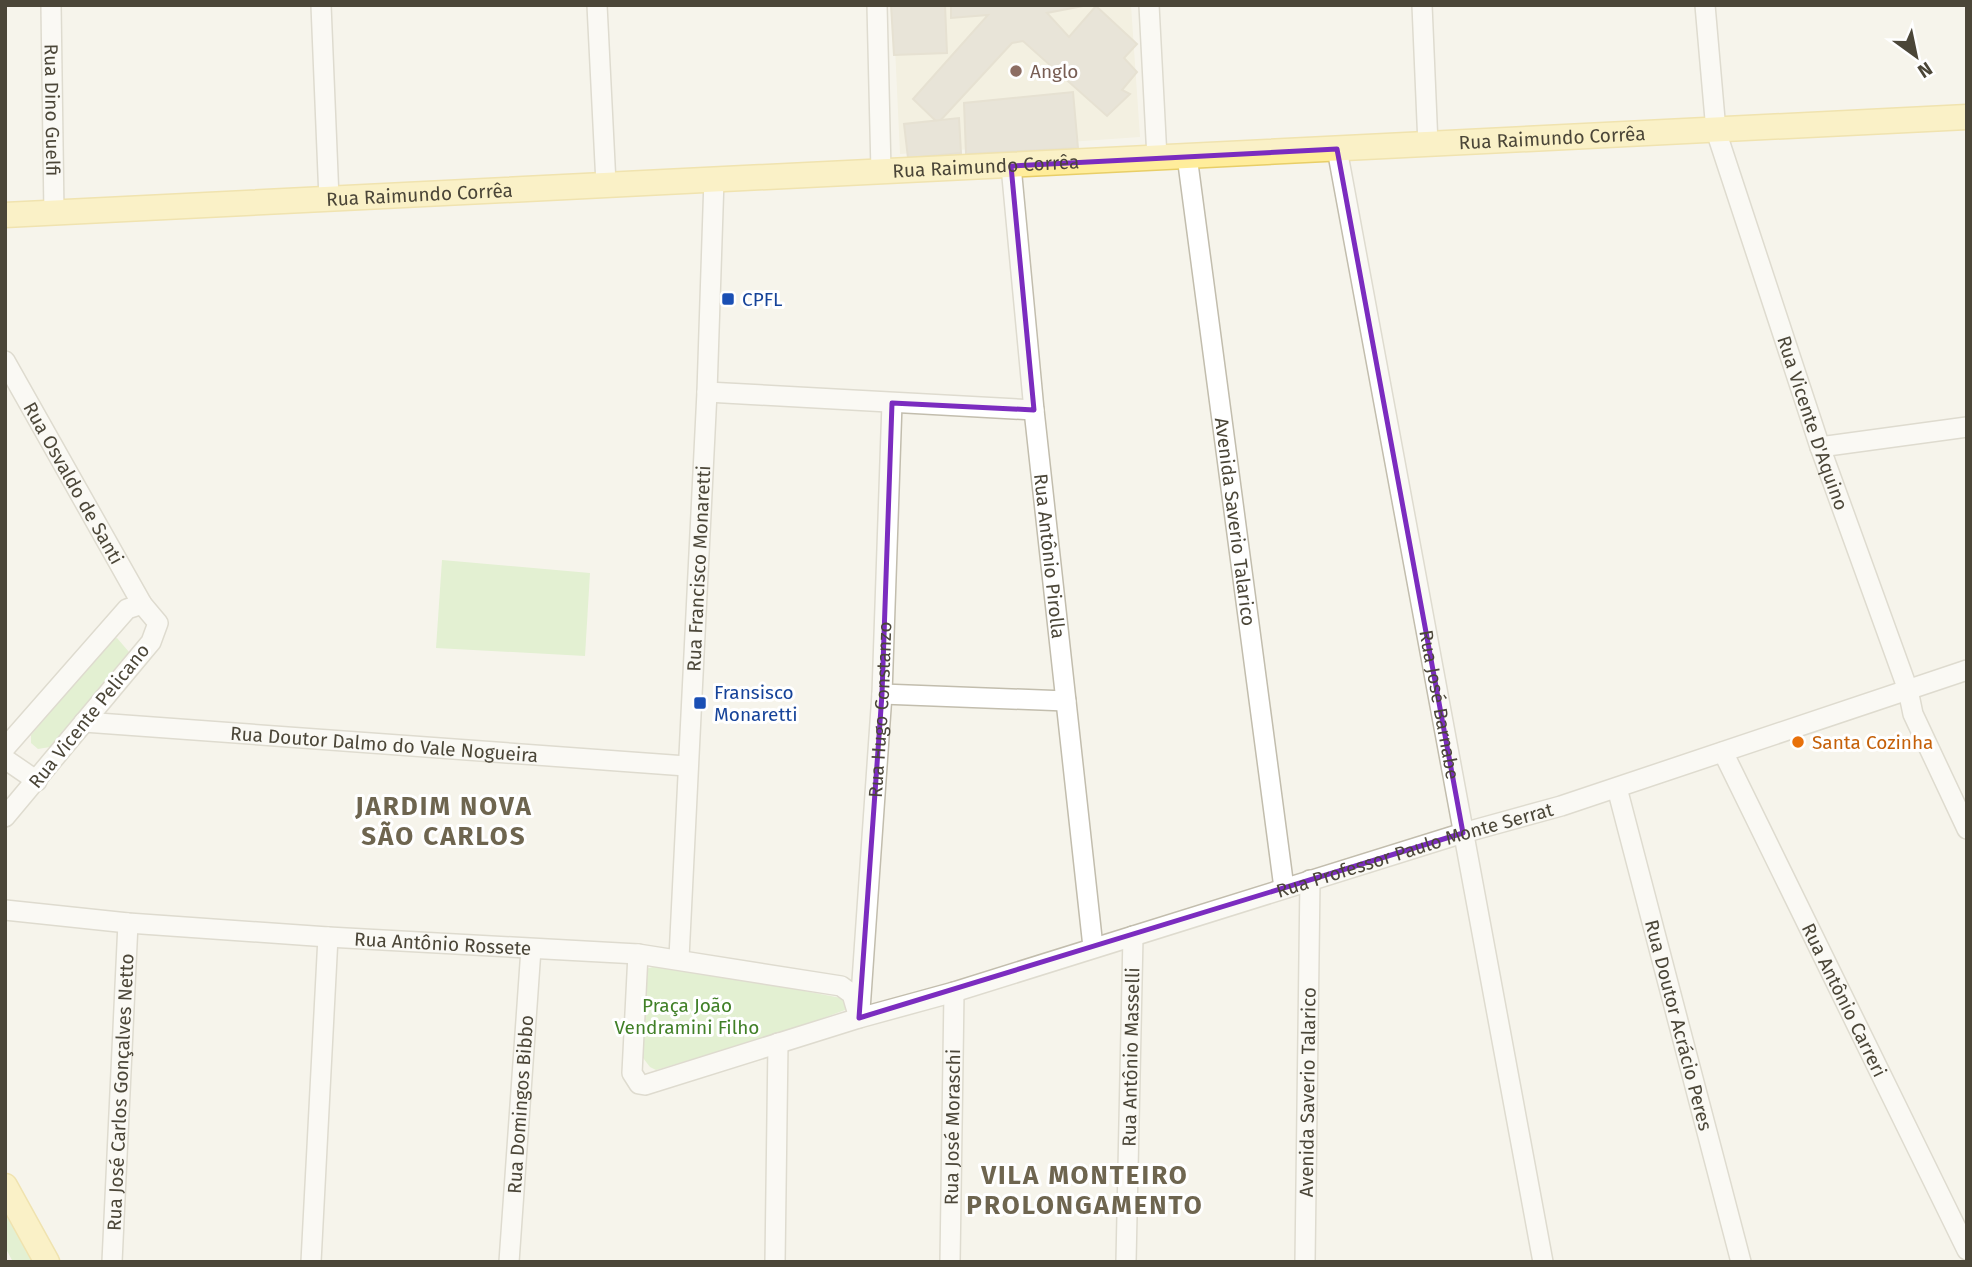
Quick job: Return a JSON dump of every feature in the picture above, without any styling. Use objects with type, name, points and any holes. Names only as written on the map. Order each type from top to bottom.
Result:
[{"type":"main road","name":"Rua Raimundo Corrêa","points":[[5,215],[1967,117]]},
{"type":"main road","points":[[5,1186],[47,1262]]},
{"type":"street","name":"Rua Dino Guelfi","points":[[51,5],[54,214]]},
{"type":"street","points":[[321,5],[329,199]]},
{"type":"street","points":[[597,5],[606,184]]},
{"type":"street","points":[[877,5],[881,171]]},
{"type":"street","points":[[1149,5],[1157,158]]},
{"type":"street","points":[[1422,5],[1428,145]]},
{"type":"street","name":"Rua Vicente D'Aquino","points":[[1705,5],[1716,131],[1820,447],[1908,691],[1913,714],[1967,829]]},
{"type":"street","name":"Rua José Barnabe","points":[[1337,149],[1543,1262]]},
{"type":"street","name":"Avenida Saverio Talarico","points":[[1187,156],[1284,888]]},
{"type":"street","name":"Rua Antônio Pirolla","points":[[1011,166],[1034,410],[1093,947]]},
{"type":"street","name":"Rua Francisco Monaretti","points":[[679,958],[686,766],[707,392],[714,179]]},
{"type":"street","name":"Rua Osvaldo de Santi","points":[[5,361],[142,604]]},
{"type":"street","points":[[707,392],[1034,410]]},
{"type":"street","name":"Rua Hugo Constanzo","points":[[859,1018],[882,694],[892,403]]},
{"type":"street","points":[[1820,447],[1967,427]]},
{"type":"street","name":"Rua Vicente Pelicano","points":[[5,748],[127,609],[142,604],[158,623],[157,632],[5,817]]},
{"type":"street","name":"Rua Professor Paulo Monte Serrat","points":[[859,1018],[954,992],[1462,833],[1617,788],[1967,670]]},
{"type":"street","points":[[882,694],[1066,701]]},
{"type":"street","name":"Rua Doutor Dalmo do Vale Nogueira","points":[[84,722],[686,766]]},
{"type":"street","name":"Rua Antônio Carreri","points":[[1723,752],[1967,1250]]},
{"type":"street","points":[[5,759],[37,781]]},
{"type":"street","name":"Rua Doutor Acrácio Peres","points":[[1617,788],[1741,1262]]},
{"type":"street","name":"Avenida Saverio Talarico","points":[[1305,1262],[1310,880]]},
{"type":"street","name":"Rua Antônio Rossete","points":[[5,910],[128,923],[679,958],[841,986],[852,994],[859,1018]]},
{"type":"street","name":"Rua José Carlos Gonçalves Netto","points":[[111,1262],[128,923]]},
{"type":"street","name":"Rua Antônio Masselli","points":[[1126,1262],[1133,936]]},
{"type":"street","points":[[311,1262],[328,937]]},
{"type":"street","name":"Rua Domingos Bibbo","points":[[509,1262],[531,949]]},
{"type":"street","points":[[638,954],[632,1073],[639,1084],[859,1018]]},
{"type":"street","name":"Rua José Moraschi","points":[[950,1262],[954,992]]},
{"type":"street","points":[[775,1262],[778,1043]]},
{"type":"highlighted area","points":[[1337,149],[1463,833],[859,1018],[882,694],[892,403],[1034,410],[1011,166]]},
{"type":"shaded area","name":"Anglo","points":[[893,5],[1131,5],[1140,137],[900,154]]},
{"type":"green space","points":[[442,560],[590,573],[585,656],[436,648]]},
{"type":"green space","points":[[117,638],[129,652],[126,657],[50,747],[38,749],[31,743],[31,735],[112,639]]},
{"type":"green space","name":"Praça João Vendramini Filho","points":[[665,964],[841,998],[847,1005],[845,1010],[794,1029],[656,1070],[650,1067],[640,1054],[645,969]]},
{"type":"green space","points":[[5,1205],[37,1262],[13,1262],[5,1247]]},
{"type":"building","points":[[891,5],[945,5],[947,53],[894,55]]},
{"type":"building","points":[[951,5],[1088,5],[1047,13],[1069,37],[1096,6],[1137,44],[1124,58],[1137,72],[1122,90],[1130,94],[1107,116],[1023,41],[1012,43],[938,123],[913,99],[988,15],[951,18]]},
{"type":"building","points":[[1073,92],[1078,148],[966,154],[964,103]]},
{"type":"building","points":[[959,118],[961,153],[908,158],[904,124]]},
{"type":"place","name":"Anglo","points":[[1016,71]]},
{"type":"place","name":"CPFL","points":[[728,299]]},
{"type":"place","name":"Fransisco Monaretti","points":[[700,703]]},
{"type":"place","name":"Santa Cozinha","points":[[1798,742]]},
{"type":"district","name":"JARDIM NOVA SÃO CARLOS","points":[[444,821]]},
{"type":"district","name":"VILA MONTEIRO PROLONGAMENTO","points":[[1085,1190]]}]
